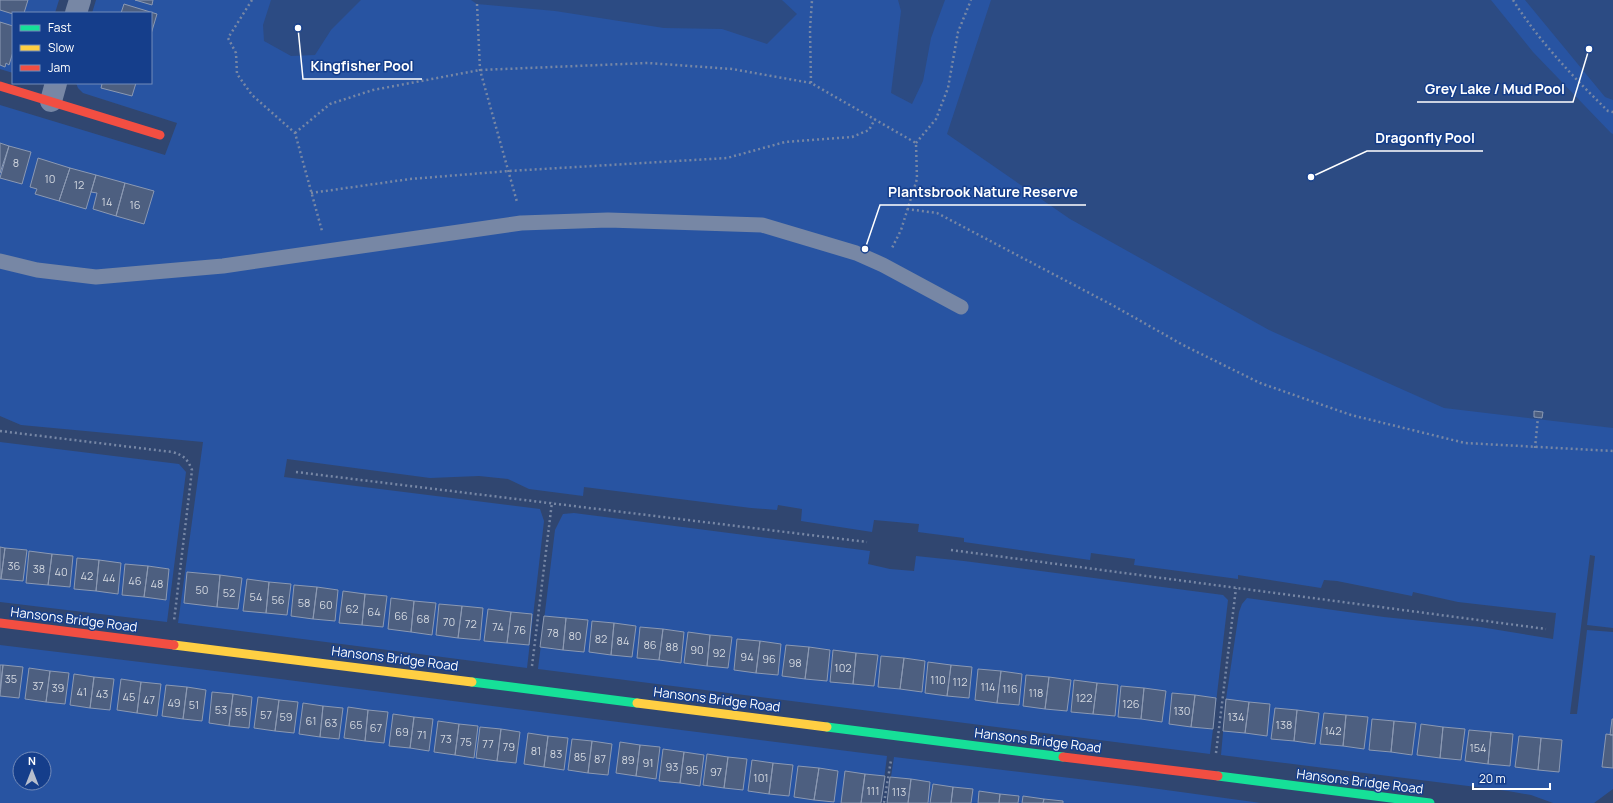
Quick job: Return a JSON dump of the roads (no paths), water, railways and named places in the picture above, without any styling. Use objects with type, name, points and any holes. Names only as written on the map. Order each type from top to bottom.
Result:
[{"type":"street","points":[[76,12],[80,0]]},
{"type":"street","points":[[0,86],[54,92],[160,135]]},
{"type":"street","name":"Hansons Bridge Road","points":[[0,623],[529,688],[1430,803]]},
{"type":"lane","points":[[0,261],[37,270],[96,277],[223,266],[521,223],[608,220],[762,225],[856,253],[883,265],[961,307]]},
{"type":"place","name":"Kingfisher Pool","points":[[298,28]]},
{"type":"place","name":"Grey Lake / Mud Pool","points":[[1589,49]]},
{"type":"place","name":"Dragonfly Pool","points":[[1311,177]]},
{"type":"place","name":"Plantsbrook Nature Reserve","points":[[865,249]]}]
